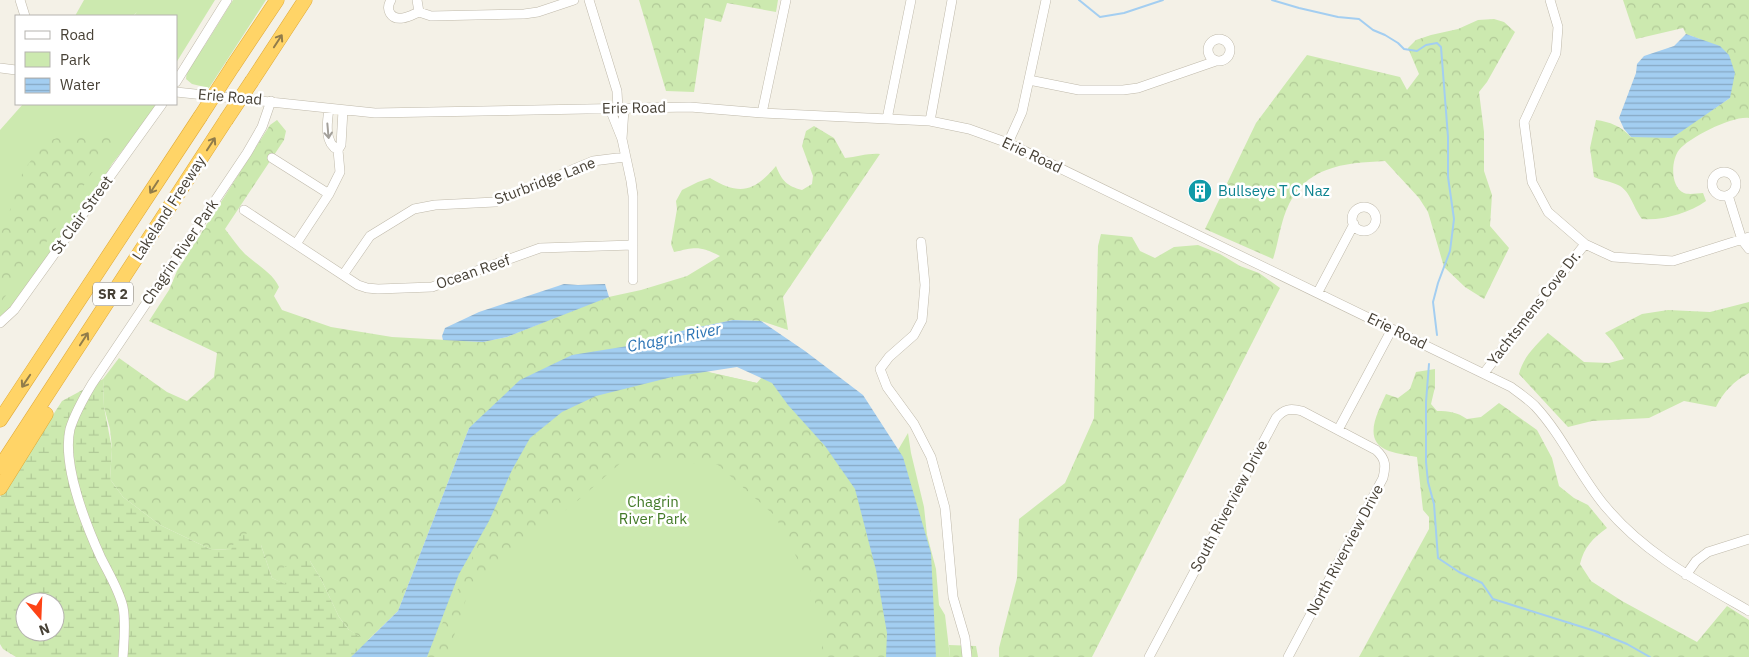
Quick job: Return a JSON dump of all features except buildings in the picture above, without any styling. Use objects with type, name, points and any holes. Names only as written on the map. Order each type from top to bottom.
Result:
[{"type":"highway","name":"Lakeland Freeway","points":[[0,420],[277,0]]},
{"type":"highway","name":"Lakeland Freeway","points":[[0,467],[305,0]]},
{"type":"highway","points":[[2,486],[51,406],[68,363]]},
{"type":"street","points":[[20,0],[25,15]]},
{"type":"street","points":[[178,79],[227,0]]},
{"type":"street","points":[[391,0],[388,6],[389,13],[399,18],[406,18],[419,12],[431,16],[524,14],[538,12],[574,0]]},
{"type":"street","points":[[417,0],[419,12]]},
{"type":"street","points":[[588,0],[617,91],[617,109],[633,196],[633,280]]},
{"type":"street","points":[[762,113],[786,0]]},
{"type":"street","points":[[887,119],[911,0]]},
{"type":"street","points":[[930,121],[952,0]]},
{"type":"street","points":[[1008,143],[1022,112],[1046,0]]},
{"type":"street","points":[[1550,0],[1558,27],[1556,53],[1524,122],[1532,182],[1548,212],[1584,244],[1613,257],[1674,260],[1746,238]]},
{"type":"street","points":[[1029,80],[1079,90],[1123,90],[1138,88],[1216,61]]},
{"type":"street","points":[[0,68],[15,70]]},
{"type":"street","name":"Erie Road","points":[[178,92],[343,110],[406,113],[690,107],[762,113],[930,121],[969,129],[1008,143],[1511,387],[1534,406],[1554,430],[1605,507],[1638,539],[1686,575],[1749,611]]},
{"type":"street","name":"Chagrin River Park","points":[[123,657],[123,607],[116,587],[90,533],[82,510],[68,454],[70,430],[78,408],[92,384],[247,153],[262,127],[271,101]]},
{"type":"street","name":"St Clair Street","points":[[0,323],[14,310],[161,105]]},
{"type":"street","points":[[330,108],[329,141],[338,150]]},
{"type":"street","points":[[617,109],[622,139]]},
{"type":"street","points":[[296,244],[329,194],[340,172],[338,150],[341,145],[343,110]]},
{"type":"street","name":"Sturbridge Lane","points":[[344,275],[370,236],[414,209],[435,205],[495,202],[593,161],[626,157]]},
{"type":"street","points":[[272,158],[329,194]]},
{"type":"street","points":[[1728,195],[1749,249]]},
{"type":"street","name":"Ocean Reef","points":[[244,210],[358,285],[367,288],[432,287],[540,248],[632,246]]},
{"type":"street","points":[[1318,292],[1354,224]]},
{"type":"street","points":[[921,242],[925,285],[922,320],[914,335],[889,357],[880,369],[887,388],[914,424],[931,457],[945,508],[953,597],[965,638],[967,657]]},
{"type":"street","name":"Yachtsmens Cove Dr.","points":[[1484,373],[1584,244]]},
{"type":"street","points":[[1338,430],[1392,328]]},
{"type":"street","name":"South Riverview Drive","points":[[1149,657],[1281,413],[1287,409],[1302,411],[1338,430]]},
{"type":"street","name":"North Riverview Drive","points":[[1288,657],[1386,469],[1382,455],[1376,450],[1338,430]]},
{"type":"street","points":[[1686,575],[1696,561],[1708,552],[1749,539]]},
{"type":"green space","points":[[84,0],[215,0],[178,60],[178,15],[135,15],[137,12],[134,15],[76,15]]},
{"type":"green space","points":[[233,0],[266,0],[209,88],[192,84],[186,79],[187,69],[205,45]]},
{"type":"green space","points":[[639,0],[778,0],[776,12],[727,3],[721,22],[705,18],[694,92],[666,91]]},
{"type":"green space","points":[[1623,0],[1749,0],[1749,118],[1732,120],[1712,128],[1692,139],[1679,150],[1673,166],[1676,185],[1684,193],[1703,193],[1706,201],[1692,209],[1658,219],[1642,219],[1629,195],[1622,187],[1594,177],[1590,148],[1596,120],[1615,125],[1631,137],[1672,137],[1730,98],[1700,39],[1686,34],[1683,28],[1636,39]]},
{"type":"green space","points":[[1494,19],[1504,22],[1515,32],[1487,82],[1479,92],[1484,132],[1484,171],[1492,195],[1490,226],[1509,248],[1484,299],[1465,287],[1444,267],[1428,212],[1419,198],[1385,161],[1340,166],[1326,170],[1303,184],[1286,211],[1273,259],[1205,229],[1256,123],[1307,55],[1400,77],[1407,90],[1419,74],[1408,48],[1416,40],[1458,29],[1478,20]]},
{"type":"green space","points":[[22,105],[157,105],[112,164],[98,188],[18,301],[0,319],[0,130]]},
{"type":"green space","points":[[277,120],[286,131],[284,140],[225,229],[245,254],[269,273],[276,282],[279,287],[274,296],[282,310],[331,327],[392,337],[483,342],[507,337],[604,298],[641,290],[687,276],[720,256],[698,248],[674,252],[671,244],[677,209],[676,201],[682,190],[710,178],[730,187],[746,188],[761,181],[776,166],[780,176],[786,182],[792,187],[802,190],[812,184],[813,176],[802,146],[806,131],[814,126],[834,138],[845,158],[880,154],[783,297],[788,330],[761,321],[733,320],[685,330],[628,346],[469,428],[398,611],[367,641],[349,630],[339,617],[310,561],[286,585],[272,578],[261,545],[231,550],[210,549],[160,525],[123,497],[110,479],[112,449],[110,429],[104,407],[103,379],[119,358],[167,392],[187,401],[214,377],[217,353],[149,321],[169,290],[177,271],[270,125]]},
{"type":"green space","points":[[108,134],[117,142],[91,174],[66,214],[28,268],[0,303],[0,220],[10,210],[23,171],[45,142],[60,137]]},
{"type":"green space","points":[[1101,234],[1132,237],[1140,251],[1155,258],[1174,247],[1198,245],[1220,254],[1240,266],[1259,273],[1280,288],[1092,657],[999,657],[999,648],[1017,578],[1019,519],[1065,483],[1094,418],[1098,246]]},
{"type":"green space","points":[[1749,302],[1749,373],[1730,387],[1716,407],[1684,401],[1649,418],[1592,421],[1568,427],[1519,374],[1527,357],[1548,333],[1584,362],[1609,363],[1624,359],[1605,333],[1642,314],[1668,310],[1710,312]]},
{"type":"green space","name":"Chagrin River Park","points":[[781,354],[888,467],[908,433],[924,507],[927,535],[936,569],[939,605],[945,615],[950,657],[328,657],[349,630],[396,656],[472,437],[660,361],[757,383]]},
{"type":"green space","points":[[1435,369],[1435,387],[1431,404],[1437,411],[1453,412],[1467,419],[1481,417],[1499,403],[1537,430],[1552,458],[1559,486],[1574,498],[1588,505],[1607,528],[1590,543],[1580,564],[1591,581],[1622,601],[1697,642],[1727,606],[1749,620],[1749,657],[1359,657],[1429,529],[1429,517],[1423,510],[1417,457],[1392,452],[1381,446],[1376,440],[1374,433],[1376,417],[1386,394],[1398,398],[1410,389],[1416,372]]},
{"type":"green space","points":[[707,372],[757,383],[762,379],[772,383],[788,405],[825,446],[855,489],[876,570],[887,633],[886,657],[821,657],[824,625],[801,566],[775,516],[718,465],[624,460],[575,503],[540,529],[489,576],[470,587],[447,657],[427,657],[512,470],[530,438],[562,412],[596,396],[672,377]]},
{"type":"green space","points":[[103,379],[104,407],[112,449],[110,479],[123,497],[160,525],[210,549],[231,550],[236,538],[250,532],[261,545],[272,578],[285,584],[283,568],[299,558],[310,561],[339,617],[349,630],[367,641],[351,657],[16,657],[3,649],[0,644],[0,497],[62,401]]},
{"type":"green space","points":[[949,645],[976,646],[978,657],[950,657]]},
{"type":"water","points":[[1686,34],[1720,46],[1729,55],[1735,73],[1730,98],[1672,138],[1631,137],[1624,129],[1619,118],[1636,73],[1637,64],[1644,56],[1674,46]]},
{"type":"water","points":[[564,284],[605,284],[609,297],[507,337],[483,342],[443,340],[442,336],[445,328],[479,312]]},
{"type":"water","name":"Chagrin River","points":[[733,320],[761,321],[805,351],[863,395],[903,457],[931,553],[936,657],[886,657],[887,633],[876,570],[855,489],[825,446],[788,405],[772,383],[737,367],[672,377],[596,396],[562,412],[530,438],[512,470],[489,521],[459,574],[427,657],[351,657],[398,611],[469,428],[520,380],[572,355],[628,346],[685,330]]},
{"type":"waterway","points":[[1079,0],[1100,17],[1124,13],[1163,0]]},
{"type":"waterway","points":[[1272,0],[1338,17],[1359,19],[1373,30],[1398,43],[1404,49],[1417,51],[1426,45],[1437,43],[1441,47],[1448,137],[1448,177],[1454,219],[1450,251],[1433,302],[1437,335]]},
{"type":"waterway","points":[[1429,364],[1426,402],[1426,462],[1428,482],[1434,504],[1438,558],[1459,572],[1482,583],[1493,599],[1595,631],[1627,644],[1650,657]]},
{"type":"place","name":"Bullseye T C Naz","points":[[1200,191]]}]
